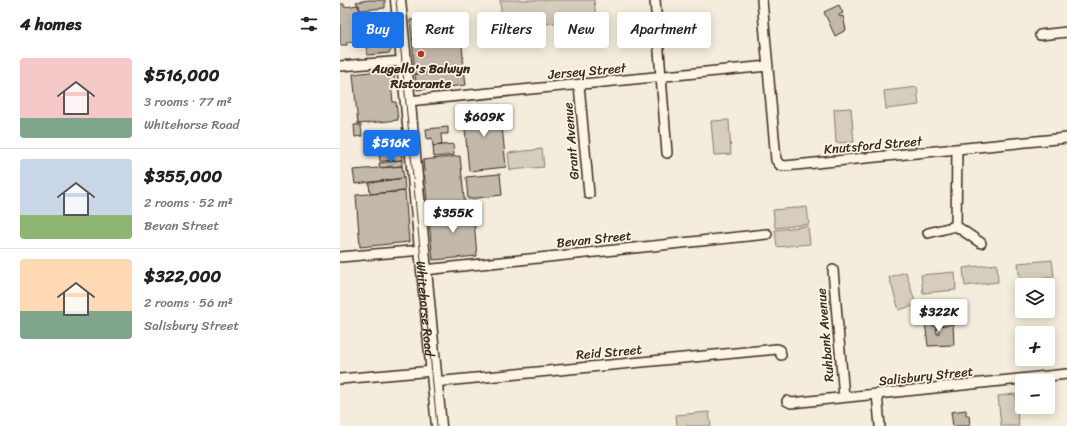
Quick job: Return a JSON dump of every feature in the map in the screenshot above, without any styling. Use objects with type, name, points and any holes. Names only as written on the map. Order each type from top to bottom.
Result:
[{"type":"main road","name":"Whitehorse Road","points":[[398,0],[439,426]]},
{"type":"street","points":[[655,0],[667,153]]},
{"type":"street","name":"Knutsford Street","points":[[762,0],[776,160],[780,164],[785,166],[1067,138]]},
{"type":"street","points":[[1040,35],[1067,32]]},
{"type":"street","points":[[340,66],[404,60]]},
{"type":"street","name":"Jersey Street","points":[[408,101],[768,66]]},
{"type":"street","name":"Grant Avenue","points":[[579,85],[589,194]]},
{"type":"street","points":[[956,226],[957,150]]},
{"type":"street","points":[[928,234],[956,226]]},
{"type":"street","points":[[956,226],[981,243]]},
{"type":"street","name":"Bevan Street","points":[[424,270],[767,234]]},
{"type":"street","points":[[340,257],[422,250]]},
{"type":"street","name":"Ruhbank Avenue","points":[[833,270],[844,397]]},
{"type":"street","name":"Reid Street","points":[[434,376],[777,349],[780,350],[781,355]]},
{"type":"street","name":"Salisbury Street","points":[[788,401],[791,403],[1067,374]]},
{"type":"street","points":[[340,379],[434,376]]},
{"type":"street","points":[[877,394],[880,426]]},
{"type":"shaded area","points":[[500,0],[594,0],[595,12],[554,12],[554,23],[546,24],[546,12],[501,12]]},
{"type":"shaded area","points":[[917,87],[919,105],[886,109],[884,91]]},
{"type":"shaded area","points":[[851,108],[854,142],[836,143],[834,109]]},
{"type":"shaded area","points":[[729,120],[731,154],[714,155],[711,121]]},
{"type":"shaded area","points":[[542,149],[544,167],[510,170],[508,153]]},
{"type":"shaded area","points":[[807,207],[809,224],[775,228],[773,210]]},
{"type":"shaded area","points":[[808,226],[810,244],[777,247],[775,230]]},
{"type":"shaded area","points":[[1052,260],[1054,277],[1020,278],[1018,263]]},
{"type":"shaded area","points":[[997,264],[998,282],[965,286],[963,268]]},
{"type":"shaded area","points":[[906,272],[916,305],[899,310],[889,277]]},
{"type":"shaded area","points":[[955,272],[956,290],[923,293],[921,275]]},
{"type":"shaded area","points":[[1015,394],[1015,414],[1018,414],[1019,426],[1001,426],[998,396]]},
{"type":"shaded area","points":[[709,412],[711,426],[677,426],[676,415]]},
{"type":"building","points":[[385,0],[385,8],[360,10],[356,2]]},
{"type":"building","points":[[340,4],[344,4],[344,7],[359,5],[360,12],[352,12],[352,42],[347,42],[347,45],[340,45]]},
{"type":"building","points":[[839,5],[843,13],[839,15],[840,17],[843,16],[846,30],[835,36],[824,12]]},
{"type":"building","points":[[410,20],[412,20],[412,39]]},
{"type":"building","points":[[366,48],[392,48],[389,53],[367,55]]},
{"type":"building","points":[[413,48],[462,48],[464,69],[415,74]]},
{"type":"building","points":[[464,69],[466,85],[417,90],[415,74]]},
{"type":"building","points":[[389,70],[394,75],[395,85],[391,85],[393,102],[396,102],[398,120],[358,124],[353,74]]},
{"type":"building","points":[[500,105],[506,167],[469,171],[463,108]]},
{"type":"building","points":[[354,125],[361,125],[362,136],[355,137]]},
{"type":"building","points":[[448,127],[448,134],[441,134],[442,145],[433,146],[432,138],[427,139],[426,129]]},
{"type":"building","points":[[399,133],[400,146],[375,148],[374,136]]},
{"type":"building","points":[[453,144],[454,155],[434,157],[433,146]]},
{"type":"building","points":[[401,148],[402,160],[380,161],[379,151]]},
{"type":"building","points":[[460,156],[465,208],[428,212],[423,160]]},
{"type":"building","points":[[402,160],[402,166],[380,168],[379,163]]},
{"type":"building","points":[[402,166],[404,178],[355,184],[353,170]]},
{"type":"building","points":[[500,174],[502,195],[468,199],[466,177]]},
{"type":"building","points":[[404,178],[405,191],[370,194],[369,183]]},
{"type":"building","points":[[405,191],[409,242],[360,247],[356,195]]},
{"type":"building","points":[[473,208],[477,256],[433,260],[428,212]]},
{"type":"building","points":[[924,314],[932,314],[933,326],[936,326],[937,334],[939,334],[939,326],[953,324],[954,345],[928,346]]},
{"type":"building","points":[[966,410],[966,415],[969,415],[970,426],[953,426],[951,412]]},
{"type":"tram line","points":[[396,0],[437,426]]},
{"type":"place","name":"Augello's Balwyn Ristorante","points":[[421,54]]}]
